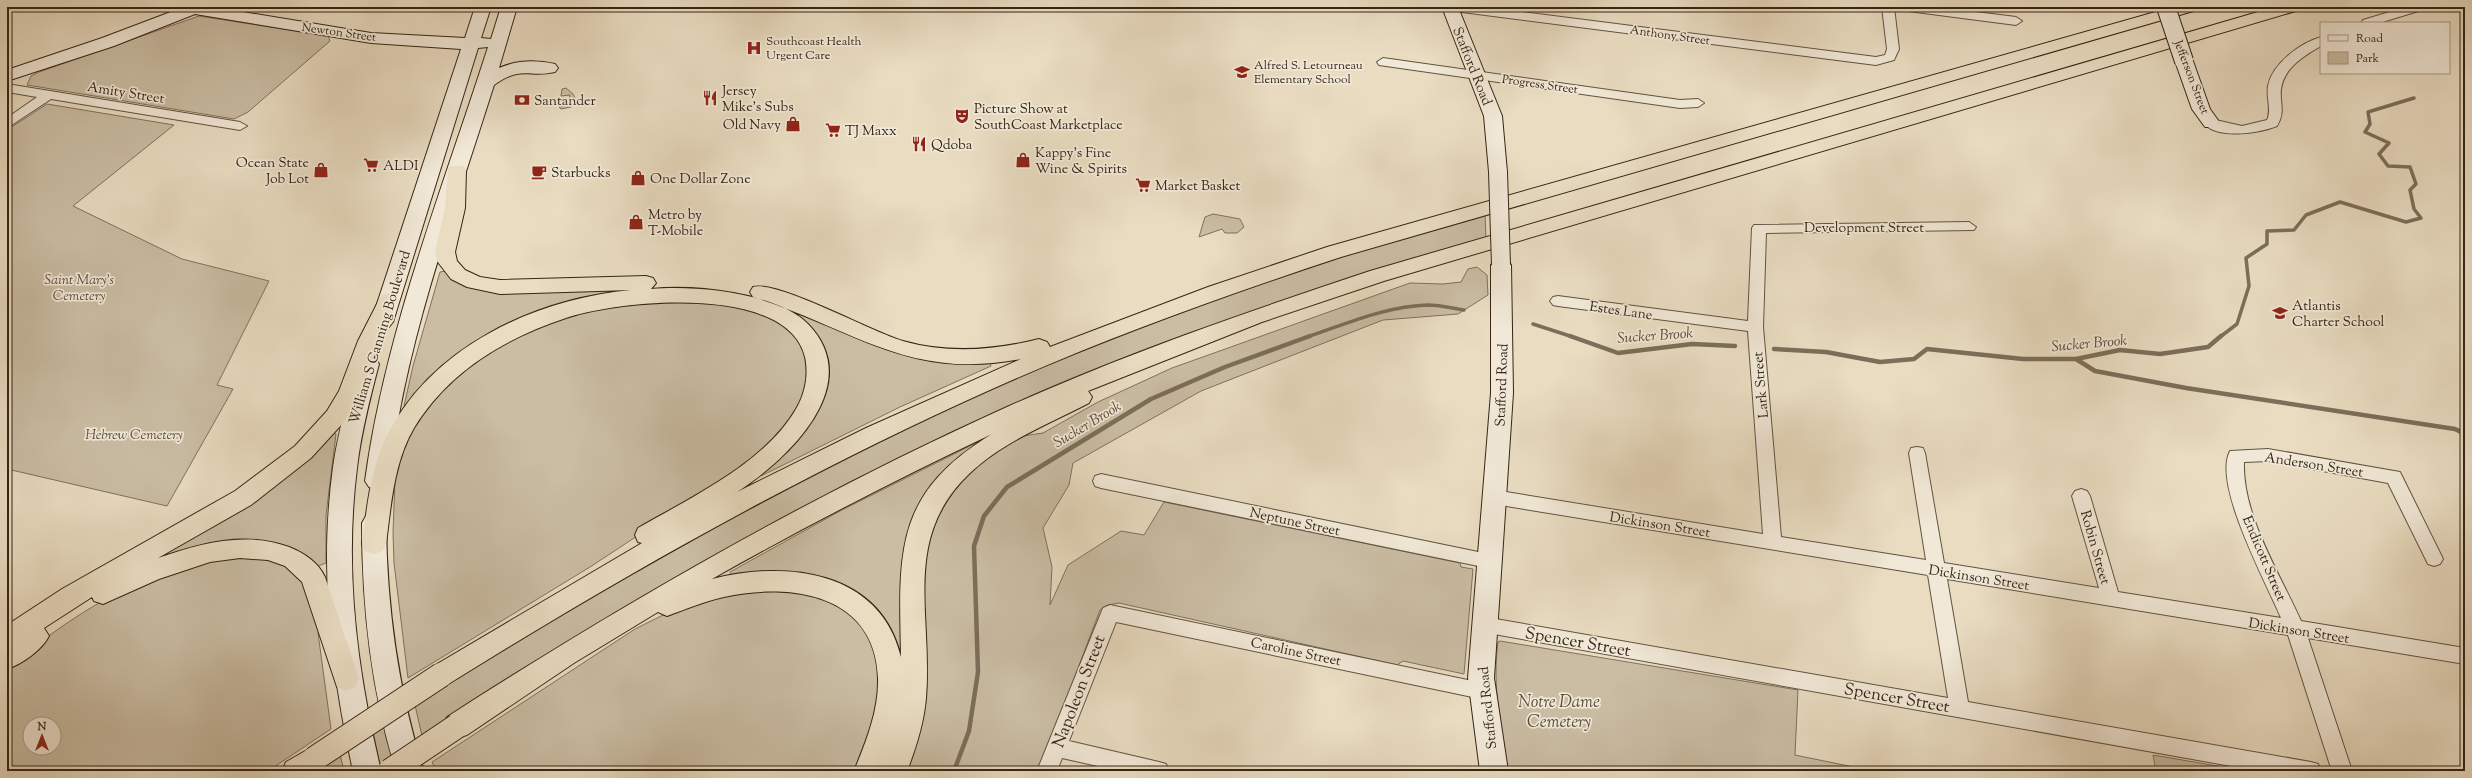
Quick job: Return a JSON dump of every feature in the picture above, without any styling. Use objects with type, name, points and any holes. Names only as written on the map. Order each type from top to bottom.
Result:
[{"type":"highway","points":[[457,170],[456,202],[446,247],[446,258],[452,269],[462,277],[489,286],[683,283],[734,287],[782,299],[896,347],[938,355],[967,357],[995,356],[1036,348],[1172,306],[1372,241],[2191,7]]},
{"type":"highway","points":[[390,771],[604,631],[702,573],[808,514],[937,448],[1046,398],[1171,346],[1282,307],[1377,276],[2293,7]]},
{"type":"highway","points":[[893,771],[906,736],[913,697],[912,575],[915,543],[924,515],[949,479],[986,449],[1119,379],[1197,345],[1377,276]]},
{"type":"highway","points":[[305,765],[452,668],[561,589],[738,478],[781,445],[804,416],[815,390],[817,374],[816,358],[806,336],[788,320],[756,306],[725,299],[677,295],[632,298],[589,305],[544,318],[502,336],[468,357],[448,374],[420,402],[405,424],[386,468],[374,544]]},
{"type":"highway","points":[[7,639],[71,596],[242,498],[303,452],[321,434],[344,403],[355,380],[374,330],[389,300]]},
{"type":"highway","points":[[452,668],[669,539],[821,458],[1002,373],[1172,306]]},
{"type":"highway","points":[[7,658],[74,611],[148,572],[178,560],[210,552],[253,550],[290,558],[301,564],[313,577],[346,679]]},
{"type":"highway","points":[[460,724],[611,635],[671,604],[735,584],[766,580],[801,581],[833,591],[860,608],[872,620],[886,648],[890,680],[889,698],[882,734],[868,771]]},
{"type":"main road","name":"Newton Street","points":[[193,7],[326,31],[408,42],[471,44],[498,42]]},
{"type":"main road","points":[[7,76],[125,36],[193,7]]},
{"type":"main road","name":"William S Canning Boulevard","points":[[367,771],[346,679],[341,636],[338,572],[344,474],[358,400],[483,7]]},
{"type":"main road","name":"William S Canning Boulevard","points":[[410,771],[394,715],[384,663],[378,607],[374,544],[378,467],[390,400],[457,170],[509,7]]},
{"type":"main road","name":"Stafford Road","points":[[1450,7],[1493,116],[1498,172],[1501,265],[1502,393],[1488,561],[1482,691],[1494,771]]},
{"type":"main road","name":"Jefferson Street","points":[[2166,7],[2202,110],[2211,123]]},
{"type":"main road","points":[[484,84],[502,71],[512,68],[528,66],[549,68]]},
{"type":"street","name":"Anthony Street","points":[[1454,7],[1876,61],[1890,57],[1893,49],[1888,7]]},
{"type":"street","points":[[1908,7],[2016,21]]},
{"type":"street","points":[[2370,22],[2418,7]]},
{"type":"street","name":"Jefferson Street","points":[[2211,123],[2217,126],[2255,129],[2272,122],[2276,109],[2273,97],[2275,78],[2298,54],[2320,42]]},
{"type":"street","name":"Progress Street","points":[[1383,62],[1680,104],[1698,102]]},
{"type":"street","name":"Amity Street","points":[[7,88],[240,126]]},
{"type":"street","points":[[7,124],[48,95]]},
{"type":"street","name":"Development Street","points":[[1760,228],[1969,227]]},
{"type":"street","name":"Lark Street","points":[[1760,228],[1756,327],[1773,543]]},
{"type":"street","name":"Estes Lane","points":[[1558,301],[1756,327]]},
{"type":"street","points":[[1917,453],[1959,708]]},
{"type":"street","name":"Anderson Street","points":[[2236,457],[2242,454],[2268,455],[2394,477],[2434,559]]},
{"type":"street","name":"Endicott Street","points":[[2236,457],[2233,467],[2253,537],[2295,630],[2342,771]]},
{"type":"street","name":"Neptune Street","points":[[1101,481],[1488,561]]},
{"type":"street","name":"Robin Street","points":[[2081,496],[2111,599]]},
{"type":"street","name":"Dickinson Street","points":[[1494,497],[2295,630],[2465,656]]},
{"type":"street","name":"Caroline Street","points":[[1110,612],[1482,691]]},
{"type":"street","name":"Napoleon Street","points":[[1047,771],[1110,612]]},
{"type":"street","name":"Spencer Street","points":[[1484,625],[2311,771]]},
{"type":"street","points":[[1056,747],[1159,771]]},
{"type":"green space","points":[[199,16],[328,36],[330,41],[248,112],[234,119],[27,85],[31,76],[39,72]]},
{"type":"green space","points":[[566,88],[573,94],[576,100],[571,107],[561,109],[559,107],[568,106],[570,95],[561,96],[562,89]]},
{"type":"green space","name":"Saint Mary's Cemetery","points":[[47,104],[174,125],[73,206],[182,259],[269,281],[217,385],[233,389],[167,506],[7,469],[7,130]]},
{"type":"green space","points":[[1213,214],[1240,219],[1244,227],[1237,233],[1225,233],[1222,229],[1199,237],[1205,217]]},
{"type":"green space","points":[[1485,214],[1486,239],[1281,301],[1166,342],[1045,392],[422,736],[415,705],[450,684],[452,678],[731,513],[1032,367],[1298,269]]},
{"type":"green space","points":[[1477,267],[1487,275],[1488,295],[1458,314],[1383,320],[1201,391],[1073,463],[1069,485],[1043,528],[1052,567],[1050,605],[1068,565],[1121,531],[1144,535],[1164,502],[1460,563],[1461,567],[1473,569],[1464,674],[1403,661],[1397,665],[1119,603],[1108,605],[1100,610],[1039,771],[904,771],[922,551],[938,506],[977,463],[1023,436],[1043,433],[1098,402],[1172,368],[1410,283],[1443,284],[1461,282],[1468,269]]},
{"type":"green space","points":[[446,271],[456,280],[644,288],[536,316],[409,407],[404,406],[413,366],[440,272]]},
{"type":"green space","points":[[691,300],[755,310],[784,324],[807,349],[807,396],[768,450],[590,567],[408,678],[394,563],[393,533],[395,480],[398,461],[411,431],[433,398],[489,350],[546,322],[618,304]]},
{"type":"green space","points":[[791,308],[893,352],[929,360],[990,362],[991,366],[900,407],[761,476],[758,473],[825,380],[788,312]]},
{"type":"green space","points":[[333,433],[336,434],[326,515],[326,563],[318,566],[304,555],[146,559]]},
{"type":"green space","points":[[980,441],[984,445],[933,489],[906,658],[899,660],[863,598],[731,578],[730,572],[840,511]]},
{"type":"green space","points":[[233,556],[280,561],[296,570],[305,582],[320,629],[318,633],[331,729],[268,771],[7,771],[7,667],[74,618],[110,597],[148,579],[190,566]]},
{"type":"green space","points":[[788,587],[846,605],[876,642],[881,703],[860,771],[436,771],[432,762],[635,629],[661,616],[721,594]]},
{"type":"green space","name":"Notre Dame Cemetery","points":[[1500,641],[1798,690],[1795,755],[1873,771],[1508,771],[1498,706],[1496,675],[1496,658],[1498,642]]},
{"type":"green space","points":[[385,724],[393,755],[380,764],[373,732]]},
{"type":"green space","points":[[340,754],[344,771],[312,771]]},
{"type":"green space","points":[[2153,755],[2247,771],[2156,771]]},
{"type":"waterway","name":"Sucker Brook","points":[[2220,337],[2237,324],[2249,286],[2246,258],[2267,244],[2267,231],[2294,230],[2306,215],[2340,202],[2406,222],[2421,218],[2414,209],[2410,190],[2416,184],[2410,167],[2388,166],[2379,154],[2389,143],[2365,132],[2370,124],[2368,112],[2414,98]]},
{"type":"waterway","name":"Sucker Brook","points":[[1307,337],[1366,316],[1412,306],[1428,305],[1464,310]]},
{"type":"waterway","name":"Sucker Brook","points":[[1533,324],[1571,336]]},
{"type":"waterway","name":"Sucker Brook","points":[[954,771],[969,731],[978,672],[974,546],[984,516],[1007,487],[1151,399],[1225,367],[1310,336]]},
{"type":"waterway","name":"Sucker Brook","points":[[1571,336],[1618,353],[1692,344],[1735,346]]},
{"type":"waterway","name":"Sucker Brook","points":[[2076,359],[2120,350],[2160,354],[2208,347],[2221,336]]},
{"type":"waterway","name":"Sucker Brook","points":[[1774,349],[1826,352],[1880,362],[1914,359],[1927,349],[2023,359],[2076,359]]},
{"type":"waterway","points":[[2076,359],[2095,371],[2186,388],[2455,429],[2465,434]]},
{"type":"place","name":"Southcoast Health Urgent Care","points":[[754,48]]},
{"type":"place","name":"Alfred S. Letourneau Elementary School","points":[[1242,72]]},
{"type":"place","name":"Jersey Mike's Subs","points":[[710,98]]},
{"type":"place","name":"Santander","points":[[522,100]]},
{"type":"place","name":"Picture Show at SouthCoast Marketplace","points":[[962,116]]},
{"type":"place","name":"Old Navy","points":[[793,124]]},
{"type":"place","name":"TJ Maxx","points":[[833,130]]},
{"type":"place","name":"Qdoba","points":[[919,144]]},
{"type":"place","name":"Kappy's Fine Wine & Spirits","points":[[1023,160]]},
{"type":"place","name":"ALDI","points":[[371,165]]},
{"type":"place","name":"Ocean State Job Lot","points":[[321,170]]},
{"type":"place","name":"Starbucks","points":[[539,172]]},
{"type":"place","name":"One Dollar Zone","points":[[638,178]]},
{"type":"place","name":"Market Basket","points":[[1143,185]]},
{"type":"place","name":"Metro by T-Mobile","points":[[636,222]]},
{"type":"place","name":"Atlantis Charter School","points":[[2280,313]]},
{"type":"park label","name":"Hebrew Cemetery","points":[[134,434]]}]
